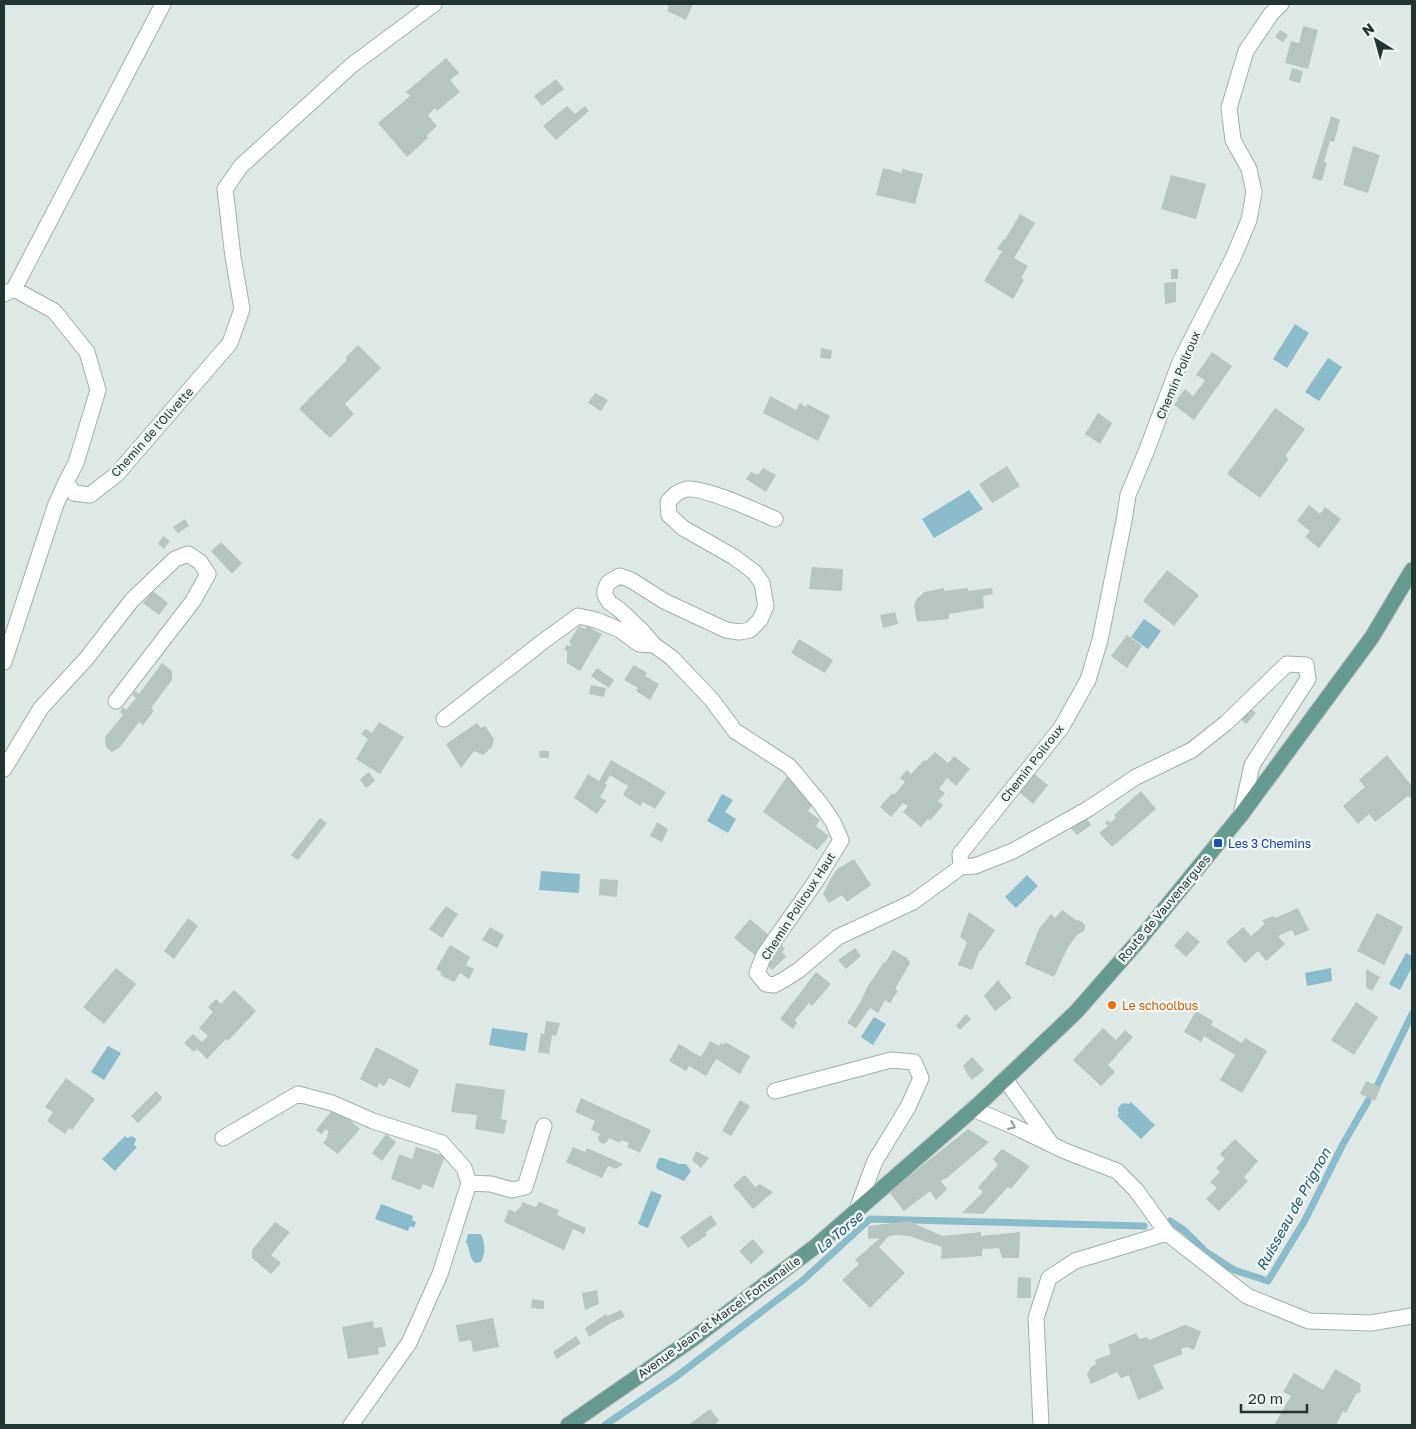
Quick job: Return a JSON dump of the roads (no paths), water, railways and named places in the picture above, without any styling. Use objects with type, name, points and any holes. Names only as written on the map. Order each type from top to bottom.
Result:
[{"type":"main road","name":"Route de Vauvenargues","points":[[976,1107],[1082,1004],[1140,939],[1241,815],[1372,637],[1412,570]]},
{"type":"main road","name":"Avenue Jean et Marcel Fontenaille","points":[[568,1425],[694,1338],[816,1246],[976,1107]]},
{"type":"street","points":[[4,662],[56,504],[76,463],[98,390],[87,352],[54,311],[9,292],[163,4]]},
{"type":"street","name":"Chemin de l'Olivette","points":[[66,482],[74,493],[90,495],[117,474],[230,343],[242,309],[233,257],[225,189],[241,166],[352,65],[434,4]]},
{"type":"street","name":"Chemin Poilroux","points":[[961,867],[960,854],[1061,728],[1088,680],[1100,640],[1128,494],[1180,362],[1234,258],[1249,220],[1254,192],[1249,169],[1233,140],[1228,108],[1246,51],[1271,14],[1282,4]]},
{"type":"street","name":"Chemin Poilroux Haut","points":[[775,519],[706,492],[688,489],[675,493],[668,502],[669,515],[683,528],[734,557],[754,572],[762,583],[766,606],[760,620],[750,630],[739,632],[726,630],[664,601],[631,580],[620,576],[608,583],[605,590],[605,595],[609,602],[620,610],[654,645],[672,658],[686,672],[712,700],[735,731],[789,766],[820,802],[833,822],[841,840],[816,881],[764,955],[757,973],[766,984],[774,985],[799,970],[838,937],[913,902],[961,867]]},
{"type":"street","points":[[4,770],[41,708],[86,659],[132,600],[175,559],[188,554],[200,562],[208,574],[194,601],[116,701]]},
{"type":"street","name":"Chemin Poilroux Haut","points":[[444,718],[578,616],[596,620],[620,630],[639,644],[654,645]]},
{"type":"street","points":[[961,867],[975,866],[1012,851],[1088,809],[1136,777],[1192,750],[1226,723],[1287,664],[1306,665],[1308,680],[1252,765],[1241,815]]},
{"type":"street","points":[[775,1091],[891,1060],[914,1062],[921,1078],[908,1107],[875,1161],[856,1212]]},
{"type":"street","points":[[1005,1079],[1051,1143]]},
{"type":"street","points":[[223,1138],[298,1094],[332,1103],[373,1120],[442,1143],[464,1168],[469,1183],[440,1274],[409,1342],[351,1425]]},
{"type":"street","points":[[976,1107],[1065,1150],[1117,1172],[1136,1190],[1167,1233],[1247,1296],[1309,1321],[1371,1323],[1412,1316]]},
{"type":"street","points":[[469,1183],[491,1184],[512,1190],[525,1186],[544,1126]]},
{"type":"street","points":[[1040,1425],[1036,1318],[1049,1278],[1075,1261],[1167,1233]]},
{"type":"water","points":[[1295,324],[1309,333],[1287,368],[1273,359]]},
{"type":"water","points":[[1328,358],[1342,367],[1319,401],[1305,392]]},
{"type":"water","points":[[969,490],[983,509],[934,538],[922,519]]},
{"type":"water","points":[[1144,619],[1161,631],[1148,649],[1131,637]]},
{"type":"water","points":[[722,794],[733,800],[725,812],[736,819],[728,833],[707,821]]},
{"type":"water","points":[[541,871],[580,874],[579,893],[539,890]]},
{"type":"water","points":[[1027,875],[1038,886],[1016,908],[1005,897]]},
{"type":"water","points":[[1406,953],[1412,956],[1412,967],[1400,990],[1389,984]]},
{"type":"water","points":[[1331,968],[1332,981],[1307,986],[1305,973]]},
{"type":"water","points":[[874,1017],[886,1024],[873,1045],[861,1037]]},
{"type":"water","points":[[492,1028],[528,1033],[525,1051],[489,1045]]},
{"type":"water","points":[[108,1046],[121,1053],[104,1080],[91,1072]]},
{"type":"water","points":[[1131,1102],[1155,1125],[1141,1139],[1117,1116],[1120,1105]]},
{"type":"water","points":[[125,1136],[127,1138],[132,1136],[136,1139],[134,1145],[137,1147],[115,1171],[102,1159]]},
{"type":"water","points":[[659,1158],[679,1164],[686,1164],[691,1171],[684,1181],[657,1169],[656,1166]]},
{"type":"water","points":[[651,1191],[662,1195],[648,1228],[638,1224]]},
{"type":"water","points":[[381,1204],[413,1216],[412,1220],[416,1222],[414,1228],[410,1226],[408,1231],[375,1219]]},
{"type":"water","points":[[468,1234],[481,1234],[484,1255],[481,1262],[475,1263],[471,1258],[466,1242]]},
{"type":"waterway","name":"Ruisseau de Prignon","points":[[1378,1084],[1412,1014]]},
{"type":"waterway","name":"Ruisseau de Prignon","points":[[1170,1221],[1185,1231],[1206,1252],[1234,1270],[1268,1281],[1305,1220],[1343,1144],[1368,1101]]},
{"type":"waterway","name":"La Torse","points":[[605,1425],[677,1376],[802,1281],[870,1219],[1144,1226]]},
{"type":"place","name":"Les 3 Chemins","points":[[1218,843]]},
{"type":"place","name":"Le schoolbus","points":[[1112,1005]]}]
